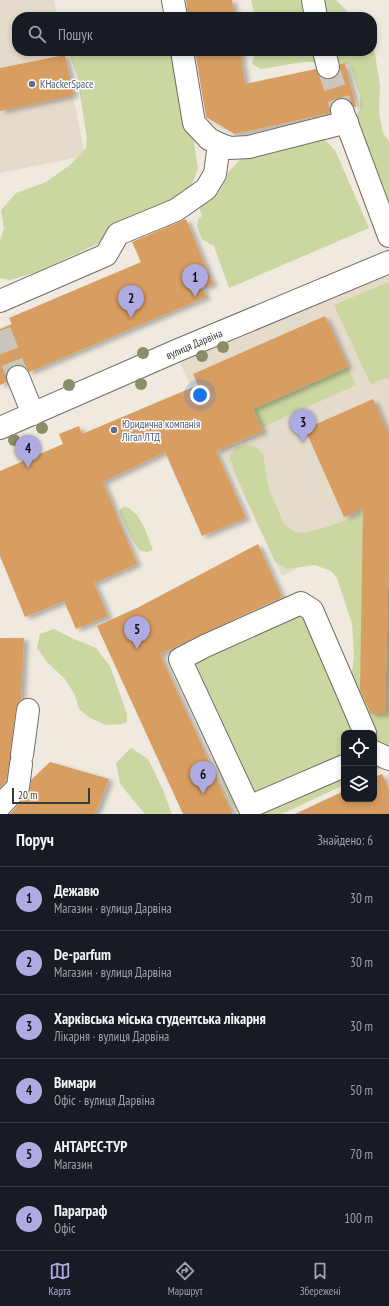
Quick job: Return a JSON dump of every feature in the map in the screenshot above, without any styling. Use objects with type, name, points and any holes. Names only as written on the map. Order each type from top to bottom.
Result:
[{"type":"street","points":[[173,0],[175,12]]},
{"type":"street","points":[[313,0],[315,12]]},
{"type":"street","points":[[183,56],[194,123],[209,139],[219,144],[230,148],[249,147],[344,116],[389,236]]},
{"type":"street","points":[[0,301],[106,255],[118,234],[176,210],[206,188],[215,174],[219,144]]},
{"type":"street","name":"вулиця Дарвіна","points":[[0,428],[176,351],[389,262]]},
{"type":"street","points":[[18,377],[33,414]]},
{"type":"street","points":[[341,767],[249,807],[180,659],[205,646],[301,603],[312,610],[364,730]]},
{"type":"street","points":[[0,806],[18,787],[28,710]]},
{"type":"shaded area","points":[[0,0],[54,0],[56,12],[12,12],[12,56],[65,56],[85,156],[0,173]]},
{"type":"shaded area","points":[[389,274],[389,523],[282,576],[179,361]]},
{"type":"green space","points":[[251,0],[336,0],[348,12],[254,12]]},
{"type":"green space","points":[[70,56],[174,56],[193,136],[198,169],[188,194],[142,223],[37,272],[10,280],[0,278],[0,240],[4,228],[1,210],[16,193],[46,182],[70,165],[86,148],[87,139],[77,75]]},
{"type":"green space","points":[[254,56],[375,56],[380,85],[379,113],[383,133],[389,141],[389,211],[353,118],[360,110],[360,96],[350,65],[333,62],[303,62],[261,69],[252,64]]},
{"type":"green space","points":[[324,139],[335,150],[369,228],[229,288],[214,246],[202,239],[197,227],[198,219],[202,216],[199,207],[215,197],[222,188],[229,171],[244,156]]},
{"type":"green space","points":[[389,282],[389,378],[380,380],[371,385],[334,305]]},
{"type":"green space","points":[[348,367],[356,385],[261,428],[253,409]]},
{"type":"green space","points":[[246,445],[256,447],[263,454],[268,486],[284,524],[295,532],[304,533],[320,529],[389,503],[389,766],[377,770],[377,730],[341,730],[341,786],[282,814],[239,814],[231,802],[213,760],[210,738],[191,663],[299,610],[351,680],[354,655],[352,624],[337,578],[331,571],[315,565],[287,569],[275,562],[229,456],[235,448]]},
{"type":"green space","points":[[124,506],[135,513],[143,524],[153,550],[146,552],[139,550],[132,539],[119,511]]},
{"type":"green space","points":[[54,629],[96,648],[110,666],[127,714],[127,722],[122,724],[106,725],[90,718],[79,709],[75,695],[64,678],[48,663],[37,648],[40,634]]},
{"type":"green space","points":[[131,748],[148,759],[163,790],[172,814],[145,814],[120,784],[116,763]]},
{"type":"building","points":[[186,0],[232,0],[234,12],[187,12]]},
{"type":"building","points":[[65,56],[74,95],[0,111],[0,68]]},
{"type":"building","points":[[196,56],[241,56],[245,84],[316,69],[319,76],[325,79],[331,79],[337,76],[340,70],[340,64],[345,63],[356,107],[354,107],[350,100],[338,98],[332,102],[330,113],[235,134],[206,117]]},
{"type":"building","points":[[186,219],[213,284],[202,288],[206,297],[29,372],[26,367],[20,365],[13,366],[8,370],[6,375],[7,382],[0,385],[0,329],[12,324],[9,318],[141,262],[132,242]]},
{"type":"building","points":[[325,316],[348,367],[253,409],[263,431],[216,451],[246,518],[202,536],[165,452],[103,482],[137,564],[94,583],[108,616],[76,629],[64,601],[25,617],[0,556],[0,471],[63,444],[59,434],[79,426],[82,434],[198,385],[193,374]]},
{"type":"building","points":[[373,399],[389,435],[389,550],[385,714],[371,714],[360,690],[363,508],[344,517],[305,429]]},
{"type":"building","points":[[258,544],[282,597],[160,654],[233,814],[183,814],[97,626],[139,607]]},
{"type":"building","points":[[0,638],[24,638],[21,700],[16,708],[6,781],[0,788]]},
{"type":"building","points":[[50,762],[109,779],[95,814],[10,814],[27,795],[30,789],[31,780]]},
{"type":"building","points":[[382,774],[389,790],[389,814],[295,814],[341,792],[341,802],[377,802],[377,776]]},
{"type":"tunnel","points":[[328,67],[342,110]]},
{"type":"tunnel","points":[[0,331],[18,377]]},
{"type":"place","name":"KHackerSpace","points":[[32,84]]},
{"type":"place","name":"Дежавю","points":[[195,297]]},
{"type":"place","name":"De-parfum","points":[[131,318]]},
{"type":"place","name":"Юридична компанія Лігал ЛТД","points":[[114,430]]},
{"type":"place","name":"Харківська міська студентська лікарня","points":[[303,442]]},
{"type":"place","name":"Вимари","points":[[28,468]]},
{"type":"place","name":"АНТАРЕС-ТУР","points":[[137,649]]},
{"type":"place","name":"Параграф","points":[[203,794]]}]
